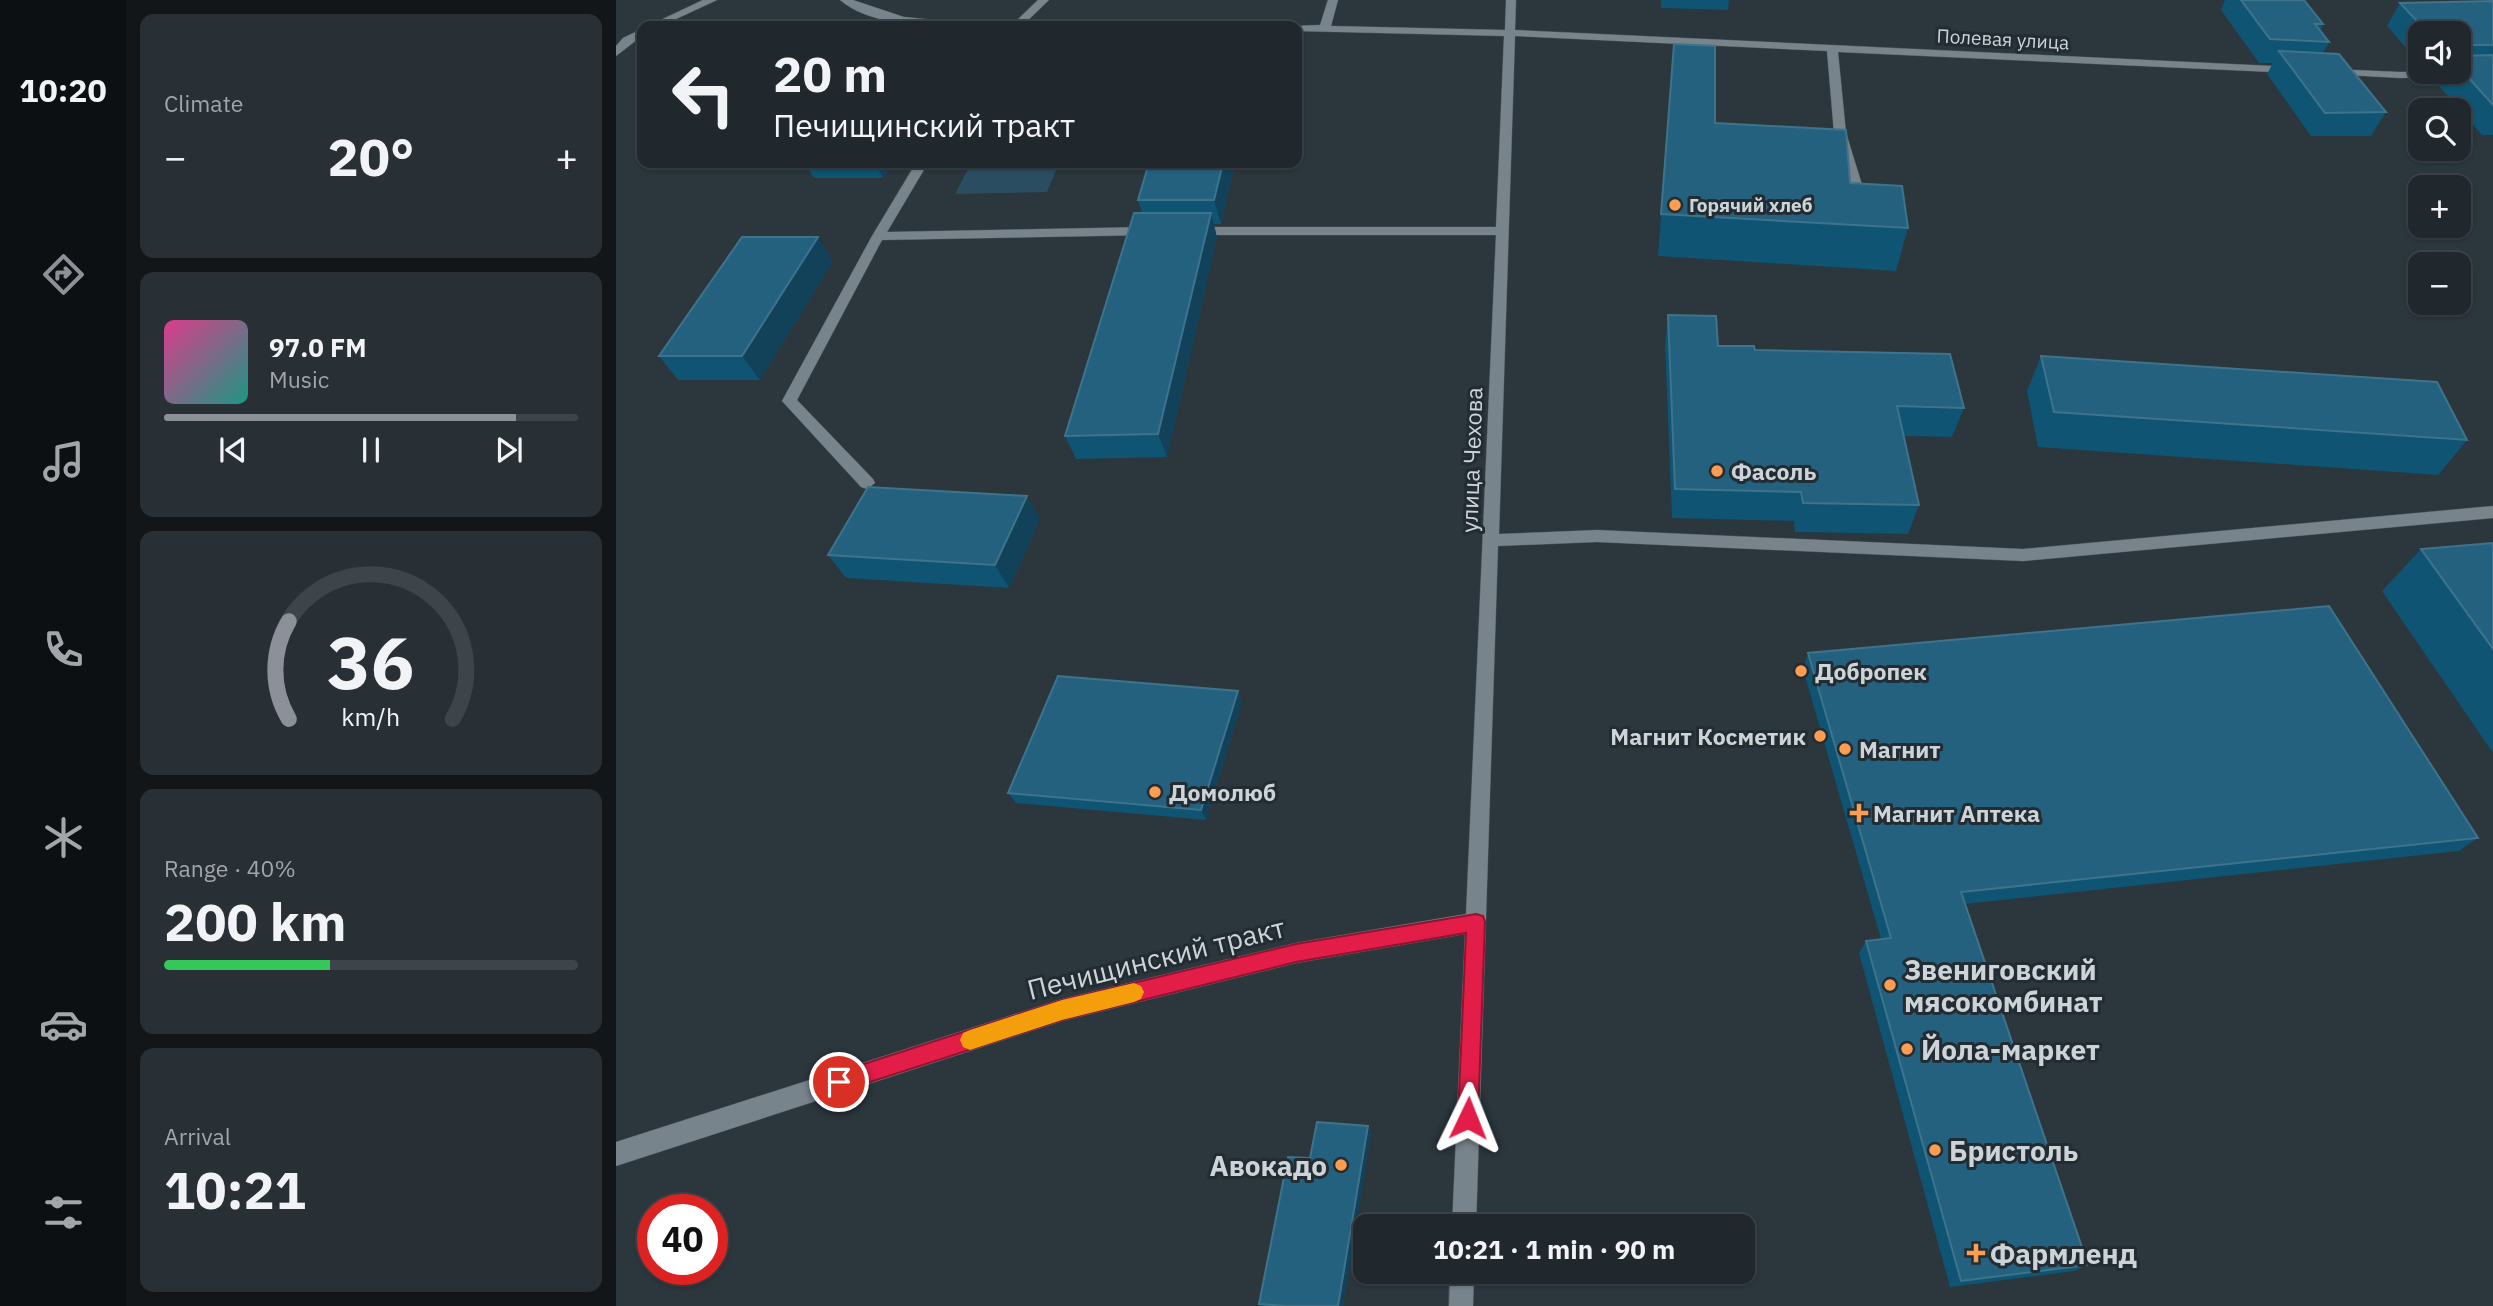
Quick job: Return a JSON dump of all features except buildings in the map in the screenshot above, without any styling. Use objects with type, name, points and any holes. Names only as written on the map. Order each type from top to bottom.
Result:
[{"type":"street","points":[[664,21],[712,0]]},
{"type":"street","points":[[845,0],[887,16],[911,21]]},
{"type":"street","points":[[1021,21],[1044,0]]},
{"type":"street","points":[[1325,28],[1333,0]]},
{"type":"street","name":"улица Чехова","points":[[1465,1214],[1511,0]]},
{"type":"street","name":"Полевая улица","points":[[1302,29],[1511,33],[2303,71]]},
{"type":"street","points":[[616,52],[626,40],[637,34]]},
{"type":"street","points":[[1832,48],[1840,132],[1863,207]]},
{"type":"street","points":[[2317,71],[2400,75],[2493,73]]},
{"type":"street","points":[[867,483],[789,401],[878,236],[919,168]]},
{"type":"street","points":[[878,236],[1175,231],[1503,231]]},
{"type":"street","points":[[1490,540],[1597,536],[2023,555],[2493,512]]},
{"type":"street","name":"Печищинский тракт","points":[[616,1154],[1062,1010],[1296,953],[1476,922]]},
{"type":"street","points":[[1461,1306],[1462,1284]]},
{"type":"shaded area","points":[[968,168],[1057,168],[1047,192],[955,194]]},
{"type":"slow traffic","points":[[970,1040],[1062,1010],[1134,992]]},
{"type":"place","name":"Горячий хлеб","points":[[1675,205]]},
{"type":"place","name":"Фасоль","points":[[1717,471]]},
{"type":"place","name":"Добропек","points":[[1801,671]]},
{"type":"place","name":"Магнит Косметик","points":[[1820,736]]},
{"type":"place","name":"Магнит","points":[[1845,749]]},
{"type":"place","name":"Домолюб","points":[[1155,792]]},
{"type":"place","name":"Магнит Аптека","points":[[1859,813]]},
{"type":"place","name":"Звениговский мясокомбинат","points":[[1890,985]]},
{"type":"place","name":"Йола-маркет","points":[[1907,1049]]},
{"type":"place","name":"Бристоль","points":[[1935,1150]]},
{"type":"place","name":"Авокадо","points":[[1341,1165]]},
{"type":"place","name":"Фармленд","points":[[1976,1253]]},
{"type":"route","points":[[839,1082],[1062,1010],[1296,953],[1476,922],[1468,1118]]}]
